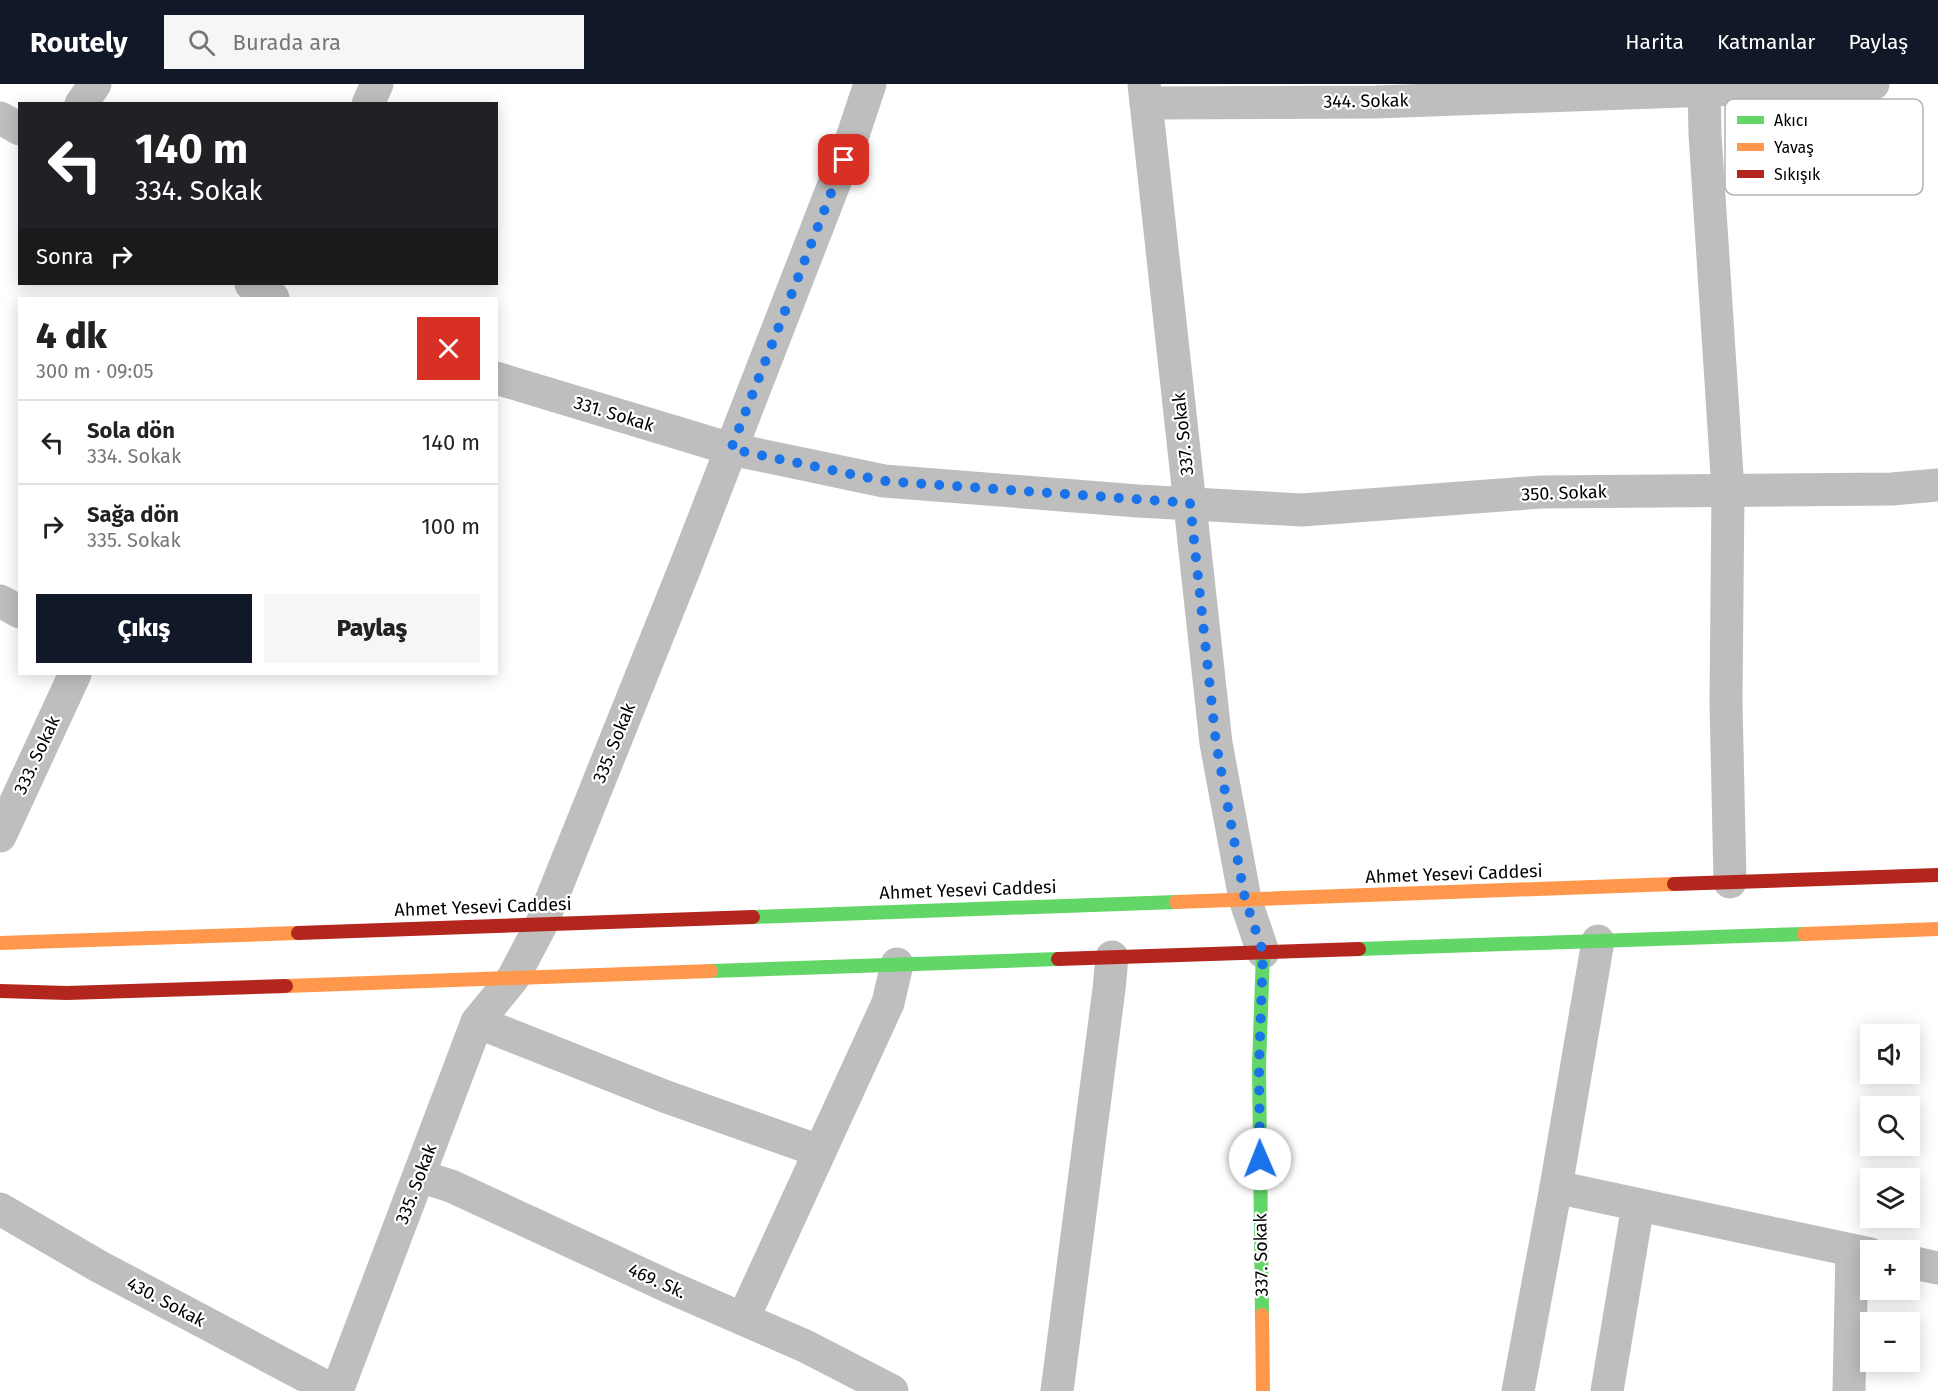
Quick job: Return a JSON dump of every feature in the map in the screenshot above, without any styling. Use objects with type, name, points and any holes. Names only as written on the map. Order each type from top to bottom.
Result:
[{"type":"street","points":[[82,102],[95,84]]},
{"type":"street","points":[[369,102],[377,84]]},
{"type":"street","name":"335. Sokak","points":[[336,1391],[477,1022],[513,978],[542,923],[731,449],[848,149],[870,84]]},
{"type":"street","name":"344. Sokak","points":[[1145,94],[1376,102],[1874,84]]},
{"type":"street","points":[[1704,90],[1728,490],[1726,702],[1730,882]]},
{"type":"street","name":"337. Sokak","points":[[1145,94],[1216,743],[1245,899],[1263,952],[1259,1066],[1263,1391]]},
{"type":"street","points":[[253,285],[271,297]]},
{"type":"street","name":"331. Sokak","points":[[498,379],[731,449],[884,481],[1190,503]]},
{"type":"street","name":"350. Sokak","points":[[1190,503],[1302,510],[1541,492],[1892,489],[1938,485]]},
{"type":"street","points":[[0,601],[18,611]]},
{"type":"street","name":"333. Sokak","points":[[0,836],[75,675]]},
{"type":"street","name":"Ahmet Yesevi Caddesi","points":[[0,943],[1938,875]]},
{"type":"street","points":[[0,991],[67,993],[1938,929]]},
{"type":"street","points":[[1518,1391],[1598,941]]},
{"type":"street","points":[[1057,1391],[1084,1196],[1112,957]]},
{"type":"street","points":[[743,1319],[888,1003],[897,964]]},
{"type":"street","points":[[477,1022],[664,1096],[819,1151]]},
{"type":"street","name":"469. Sk.","points":[[418,1176],[451,1186],[805,1346],[877,1387]]},
{"type":"street","points":[[1556,1187],[1860,1252]]},
{"type":"street","points":[[1607,1391],[1638,1205]]},
{"type":"street","name":"430. Sokak","points":[[0,1209],[100,1267],[336,1391]]},
{"type":"street","points":[[1849,1391],[1860,1264]]},
{"type":"street","points":[[1920,1264],[1938,1268]]},
{"type":"traffic: fast","points":[[753,917],[1176,902]]},
{"type":"traffic: fast","points":[[1359,949],[1804,934]]},
{"type":"traffic: fast","points":[[1262,1315],[1259,1066],[1263,952]]},
{"type":"traffic: fast","points":[[711,971],[1058,959]]},
{"type":"traffic: slow","points":[[1176,902],[1674,884]]},
{"type":"traffic: slow","points":[[1804,934],[1938,929]]},
{"type":"traffic: slow","points":[[0,943],[298,933]]},
{"type":"traffic: slow","points":[[286,986],[711,971]]},
{"type":"traffic: slow","points":[[1262,1315],[1263,1391]]},
{"type":"traffic: jam","points":[[1674,884],[1938,875]]},
{"type":"traffic: jam","points":[[298,933],[753,917]]},
{"type":"traffic: jam","points":[[1058,959],[1359,949]]},
{"type":"traffic: jam","points":[[0,991],[67,993],[286,986]]},
{"type":"route","points":[[844,160],[731,449],[884,481],[1190,503],[1216,743],[1245,899],[1263,952],[1259,1066],[1260,1159]]}]
